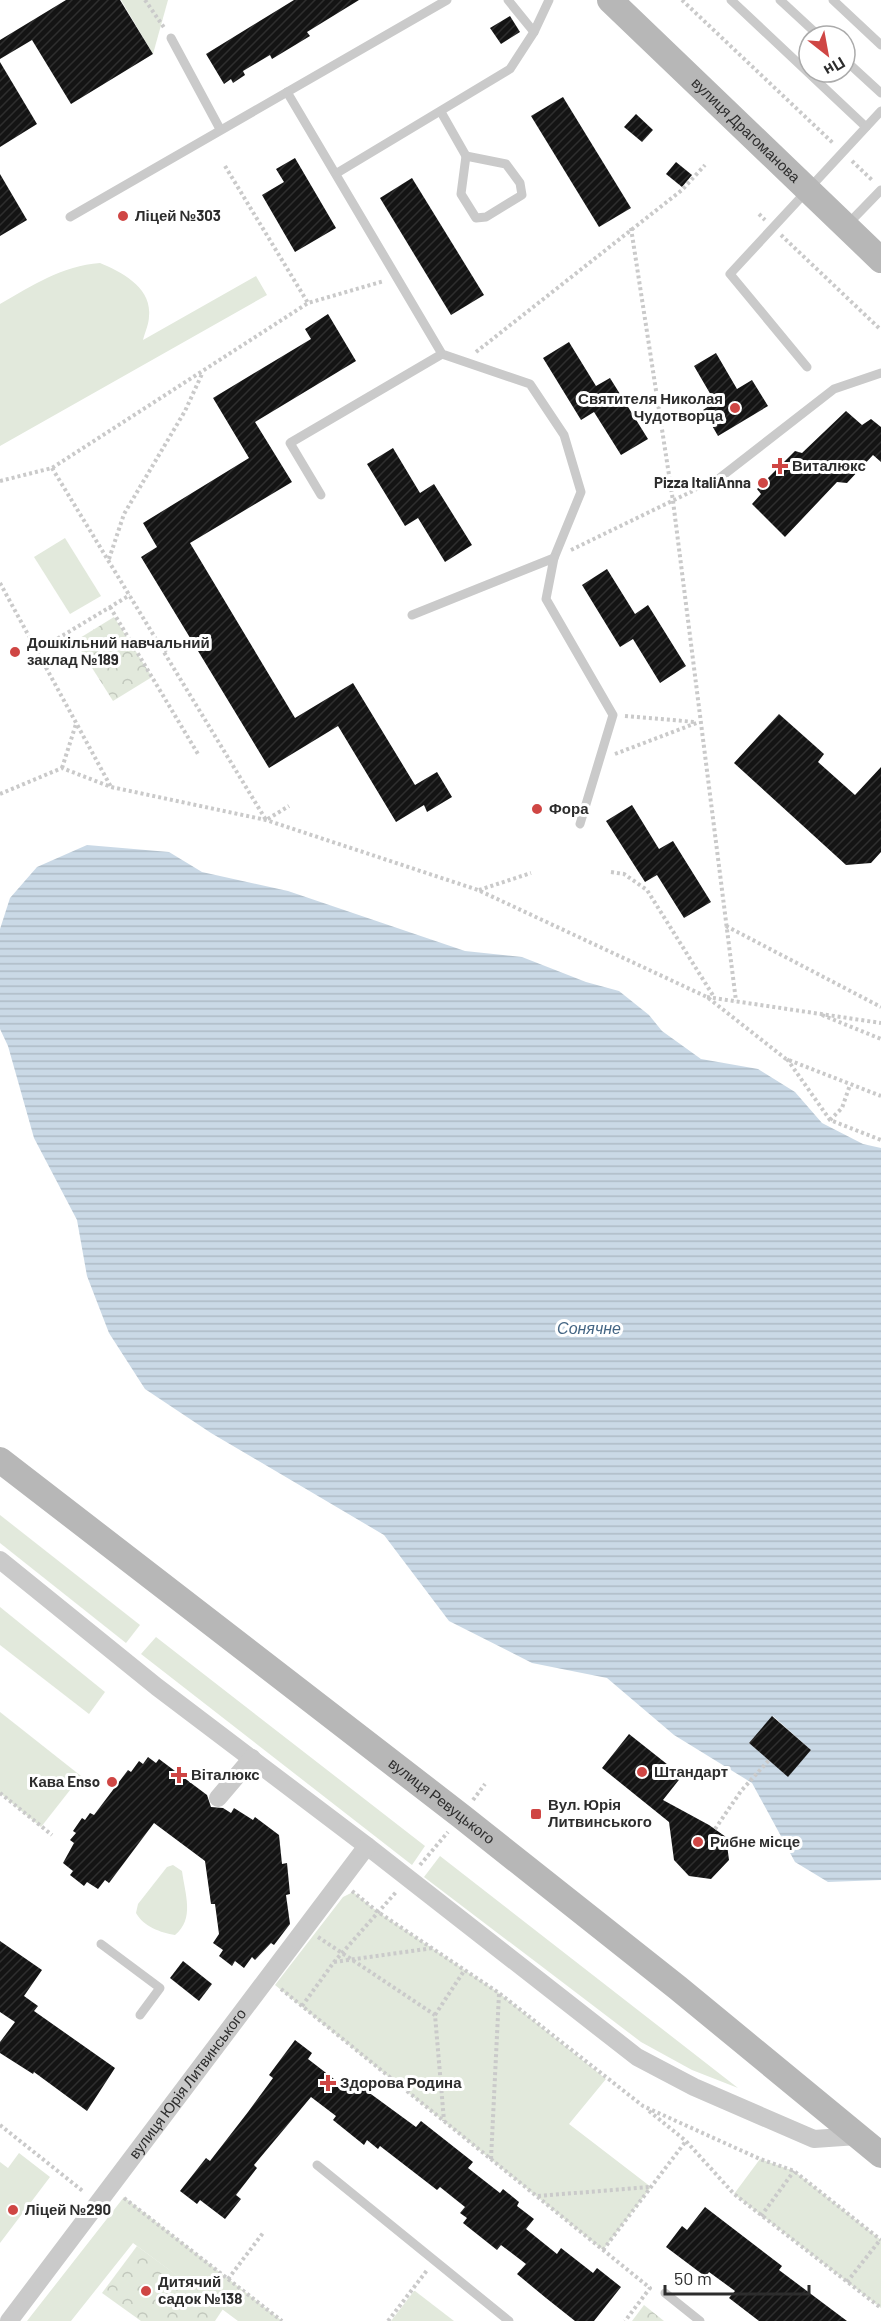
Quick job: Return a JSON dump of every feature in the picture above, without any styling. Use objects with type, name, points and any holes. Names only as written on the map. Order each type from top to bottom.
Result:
[{"type":"street","name":"вулиця Драгоманова","points":[[611,0],[881,260]]},
{"type":"street","name":"вулиця Ревуцького","points":[[0,1448],[10,1467],[678,1988],[881,2155]]},
{"type":"street","points":[[0,1560],[157,1687],[367,1845],[637,2057],[694,2087],[814,2139],[857,2136]]},
{"type":"street","points":[[218,1798],[252,1758]]},
{"type":"street","name":"вулиця Юрія Литвинського","points":[[9,2321],[367,1845]]},
{"type":"lane","points":[[70,217],[447,0]]},
{"type":"lane","points":[[508,0],[534,32]]},
{"type":"lane","points":[[337,173],[510,69],[534,32],[549,0]]},
{"type":"lane","points":[[730,0],[866,127]]},
{"type":"lane","points":[[780,0],[806,24]]},
{"type":"lane","points":[[833,0],[881,45]]},
{"type":"lane","points":[[171,38],[220,129]]},
{"type":"lane","points":[[857,71],[881,93]]},
{"type":"lane","points":[[287,92],[442,354]]},
{"type":"lane","points":[[807,367],[730,274],[881,111]]},
{"type":"lane","points":[[441,112],[466,156],[461,194],[476,218],[486,217],[522,195],[520,183],[506,164],[466,156]]},
{"type":"lane","points":[[846,226],[881,189]]},
{"type":"lane","points":[[321,495],[290,443],[442,354],[466,360],[530,384],[564,435],[582,492],[554,558],[546,599],[613,715],[580,824]]},
{"type":"lane","points":[[717,480],[834,388],[881,373]]},
{"type":"lane","points":[[412,615],[554,558]]},
{"type":"lane","points":[[101,1944],[160,1988],[140,2015]]},
{"type":"lane","points":[[317,2164],[509,2321]]},
{"type":"lane","points":[[665,2293],[700,2321]]},
{"type":"path","points":[[145,0],[171,38]]},
{"type":"path","points":[[682,0],[838,148]]},
{"type":"path","points":[[846,156],[881,189]]},
{"type":"path","points":[[466,360],[682,190],[705,165]]},
{"type":"path","points":[[225,166],[308,303]]},
{"type":"path","points":[[759,214],[767,222]]},
{"type":"path","points":[[631,228],[673,501],[699,722],[736,1001]]},
{"type":"path","points":[[775,229],[881,330]]},
{"type":"path","points":[[0,481],[52,468],[308,303],[396,278]]},
{"type":"path","points":[[109,559],[124,514],[184,411],[202,373]]},
{"type":"path","points":[[52,468],[266,820]]},
{"type":"path","points":[[554,558],[717,480]]},
{"type":"path","points":[[0,583],[111,787]]},
{"type":"path","points":[[37,651],[129,595]]},
{"type":"path","points":[[110,607],[198,754]]},
{"type":"path","points":[[164,651],[178,643]]},
{"type":"path","points":[[613,715],[699,722]]},
{"type":"path","points":[[600,759],[699,722]]},
{"type":"path","points":[[62,768],[77,723]]},
{"type":"path","points":[[0,794],[62,768],[111,787],[266,820],[478,890],[707,997],[786,1059],[881,1096]]},
{"type":"path","points":[[266,820],[289,806]]},
{"type":"path","points":[[611,872],[624,874],[647,890],[714,998]]},
{"type":"path","points":[[478,890],[531,873]]},
{"type":"path","points":[[726,926],[881,1007]]},
{"type":"path","points":[[707,997],[881,1023]]},
{"type":"path","points":[[816,1013],[881,1039]]},
{"type":"path","points":[[786,1059],[830,1120],[881,1140]]},
{"type":"path","points":[[830,1120],[842,1108],[850,1085]]},
{"type":"path","points":[[715,1829],[769,1760]]},
{"type":"path","points":[[302,2006],[334,1962],[409,1879],[485,1784]]},
{"type":"path","points":[[0,1793],[52,1835]]},
{"type":"path","points":[[353,1892],[378,1912],[499,1993],[643,2106],[686,2141],[734,2194],[881,2308]]},
{"type":"path","points":[[315,1935],[342,1955],[435,2014]]},
{"type":"path","points":[[334,1962],[433,1948]]},
{"type":"path","points":[[444,2121],[435,2014],[464,1971]]},
{"type":"path","points":[[275,1985],[650,2288],[625,2321]]},
{"type":"path","points":[[491,2159],[499,1993]]},
{"type":"path","points":[[643,2106],[760,2160],[794,2171],[881,2240],[847,2282]]},
{"type":"path","points":[[0,2125],[90,2196]]},
{"type":"path","points":[[603,2250],[686,2141]]},
{"type":"path","points":[[762,2216],[794,2171]]},
{"type":"path","points":[[537,2196],[651,2187]]},
{"type":"path","points":[[124,2197],[282,2321]]},
{"type":"path","points":[[228,2279],[263,2233]]},
{"type":"path","points":[[388,2321],[435,2259]]},
{"type":"green space","points":[[121,0],[168,0],[153,54]]},
{"type":"green space","points":[[100,263],[126,276],[141,289],[146,297],[149,319],[143,340],[256,276],[267,295],[0,446],[0,304],[60,272]]},
{"type":"green space","points":[[65,538],[101,596],[70,614],[34,557]]},
{"type":"green space","points":[[114,617],[152,677],[113,701],[75,641]]},
{"type":"green space","points":[[0,1515],[140,1625],[126,1643],[0,1543]]},
{"type":"green space","points":[[0,1607],[105,1692],[89,1714],[0,1645]]},
{"type":"green space","points":[[156,1637],[425,1846],[412,1865],[141,1654]]},
{"type":"green space","points":[[0,1712],[81,1776],[41,1827],[0,1793]]},
{"type":"green space","points":[[440,1856],[738,2088],[692,2070],[641,2042],[424,1877]]},
{"type":"green space","points":[[173,1865],[182,1871],[187,1906],[185,1921],[175,1935],[153,1928],[143,1922],[136,1913],[138,1904],[167,1867]]},
{"type":"green space","points":[[353,1892],[378,1912],[499,1993],[606,2079],[569,2124],[651,2187],[603,2250],[275,1985],[343,1897]]},
{"type":"green space","name":"Ліцей №290","points":[[19,2153],[50,2177],[0,2243],[0,2162],[8,2168]]},
{"type":"green space","points":[[760,2159],[794,2171],[881,2240],[881,2308],[734,2194]]},
{"type":"green space","points":[[124,2197],[282,2321],[238,2321],[133,2243],[71,2321],[27,2321]]},
{"type":"green space","name":"Дитячий садок №138","points":[[137,2246],[223,2309],[215,2321],[141,2321],[102,2293]]},
{"type":"green space","points":[[415,2291],[454,2321],[391,2321]]},
{"type":"green space","points":[[644,2305],[664,2321],[632,2321]]},
{"type":"water","name":"Сонячне","points":[[87,845],[169,852],[202,872],[288,891],[465,951],[522,957],[586,982],[619,991],[649,1015],[662,1031],[701,1059],[758,1069],[795,1092],[822,1123],[863,1144],[881,1148],[881,1880],[828,1882],[795,1862],[752,1783],[674,1735],[607,1678],[532,1663],[449,1621],[384,1535],[211,1433],[145,1389],[109,1333],[87,1276],[77,1220],[34,1138],[8,1046],[0,1029],[0,929],[10,898],[37,867]],"holes":[[[773,1716],[811,1750],[788,1776],[749,1743]]]},
{"type":"building","points":[[66,0],[120,0],[153,54],[71,104],[32,40],[0,59],[0,40]]},
{"type":"building","points":[[294,0],[359,0],[307,32],[310,36],[272,59],[270,55],[243,71],[245,75],[233,83],[231,79],[224,84],[206,54]]},
{"type":"building","points":[[510,16],[520,32],[501,44],[490,28]]},
{"type":"building","points":[[0,62],[37,124],[0,147]]},
{"type":"building","points":[[563,97],[631,208],[599,227],[531,116]]},
{"type":"building","points":[[636,114],[653,130],[642,142],[624,127]]},
{"type":"building","points":[[295,158],[336,228],[295,252],[262,195],[284,182],[276,169]]},
{"type":"building","points":[[676,162],[692,175],[682,187],[666,174]]},
{"type":"building","points":[[0,174],[27,220],[0,236]]},
{"type":"building","points":[[412,178],[484,295],[451,315],[380,198]]},
{"type":"building","points":[[328,314],[356,361],[255,422],[292,482],[190,543],[295,718],[353,683],[415,785],[437,772],[452,797],[427,812],[424,805],[396,822],[338,726],[269,768],[141,557],[157,547],[143,523],[249,458],[213,398],[311,339],[305,329]]},
{"type":"building","points":[[569,342],[596,386],[610,378],[648,439],[621,455],[594,412],[581,420],[543,358]]},
{"type":"building","name":"Святителя Николая Чудотворца","points":[[716,353],[737,389],[752,380],[768,406],[718,436],[703,410],[715,402],[694,366]]},
{"type":"building","points":[[846,411],[862,425],[871,419],[881,427],[881,462],[873,455],[847,483],[837,482],[785,537],[752,504],[761,494],[757,489],[795,451],[802,453]]},
{"type":"building","points":[[393,448],[420,493],[434,484],[472,545],[445,562],[418,518],[405,526],[367,464]]},
{"type":"building","points":[[607,569],[635,614],[648,605],[686,666],[660,683],[633,639],[620,647],[582,585]]},
{"type":"building","points":[[779,714],[824,754],[818,762],[855,795],[881,767],[881,852],[871,863],[846,865],[734,763]]},
{"type":"building","points":[[632,805],[659,849],[673,841],[711,902],[684,918],[657,875],[645,882],[606,821]]},
{"type":"building","points":[[772,1716],[811,1750],[788,1777],[749,1743]]},
{"type":"building","points":[[629,1734],[682,1776],[663,1800],[726,1837],[729,1860],[711,1879],[689,1876],[674,1860],[669,1822],[602,1768]]},
{"type":"building","points":[[148,1757],[156,1763],[159,1759],[207,1795],[211,1807],[223,1808],[231,1813],[234,1808],[253,1820],[255,1817],[279,1835],[282,1864],[287,1863],[290,1894],[286,1895],[290,1924],[274,1945],[271,1943],[255,1960],[252,1957],[244,1968],[235,1961],[232,1966],[219,1956],[223,1950],[213,1943],[219,1934],[215,1904],[211,1904],[205,1861],[154,1823],[109,1883],[105,1880],[98,1889],[87,1882],[84,1886],[70,1875],[73,1871],[63,1863],[74,1843],[70,1840],[76,1833],[73,1831],[82,1818],[85,1820],[90,1813],[94,1815],[128,1770],[131,1772],[139,1761],[143,1764]]},
{"type":"building","points":[[0,1941],[42,1970],[24,1996],[38,2006],[34,2011],[115,2068],[87,2111],[34,2072],[33,2074],[0,2053],[0,2042],[15,2022],[0,2012]]},
{"type":"building","points":[[183,1961],[212,1984],[199,2001],[170,1978]]},
{"type":"building","points":[[295,2040],[312,2053],[308,2059],[343,2086],[349,2078],[416,2127],[421,2121],[473,2162],[468,2168],[500,2193],[503,2189],[519,2202],[517,2206],[534,2219],[526,2229],[557,2254],[561,2248],[593,2273],[597,2268],[621,2287],[594,2321],[575,2321],[517,2274],[526,2264],[501,2245],[497,2250],[463,2223],[467,2218],[460,2213],[465,2207],[440,2187],[437,2190],[380,2146],[378,2149],[367,2140],[364,2145],[333,2120],[336,2116],[311,2097],[254,2165],[257,2168],[236,2195],[241,2199],[225,2219],[200,2200],[197,2204],[180,2191],[206,2158],[210,2161],[248,2112],[273,2078],[269,2075]]},
{"type":"building","points":[[705,2207],[782,2266],[779,2270],[847,2321],[759,2321],[729,2298],[735,2291],[709,2272],[706,2277],[666,2247],[682,2226],[687,2230]]},
{"type":"place","name":"Ліцей №303","points":[[123,216]]},
{"type":"place","name":"Святителя Николая Чудотворца","points":[[735,408]]},
{"type":"place","name":"Виталюкс","points":[[780,466]]},
{"type":"place","name":"Pizza ItaliAnna","points":[[763,483]]},
{"type":"place","name":"Дошкільний навчальний заклад №189","points":[[15,652]]},
{"type":"place","name":"Фора","points":[[537,809]]},
{"type":"place","name":"Штандарт","points":[[642,1772]]},
{"type":"place","name":"Віталюкс","points":[[179,1775]]},
{"type":"place","name":"Кава Enso","points":[[112,1782]]},
{"type":"place","name":"Вул. Юрія Литвинського","points":[[536,1814]]},
{"type":"place","name":"Рибне місце","points":[[698,1842]]},
{"type":"place","name":"Здорова Родина","points":[[328,2083]]},
{"type":"place","name":"Ліцей №290","points":[[13,2210]]},
{"type":"place","name":"Дитячий садок №138","points":[[146,2291]]}]
